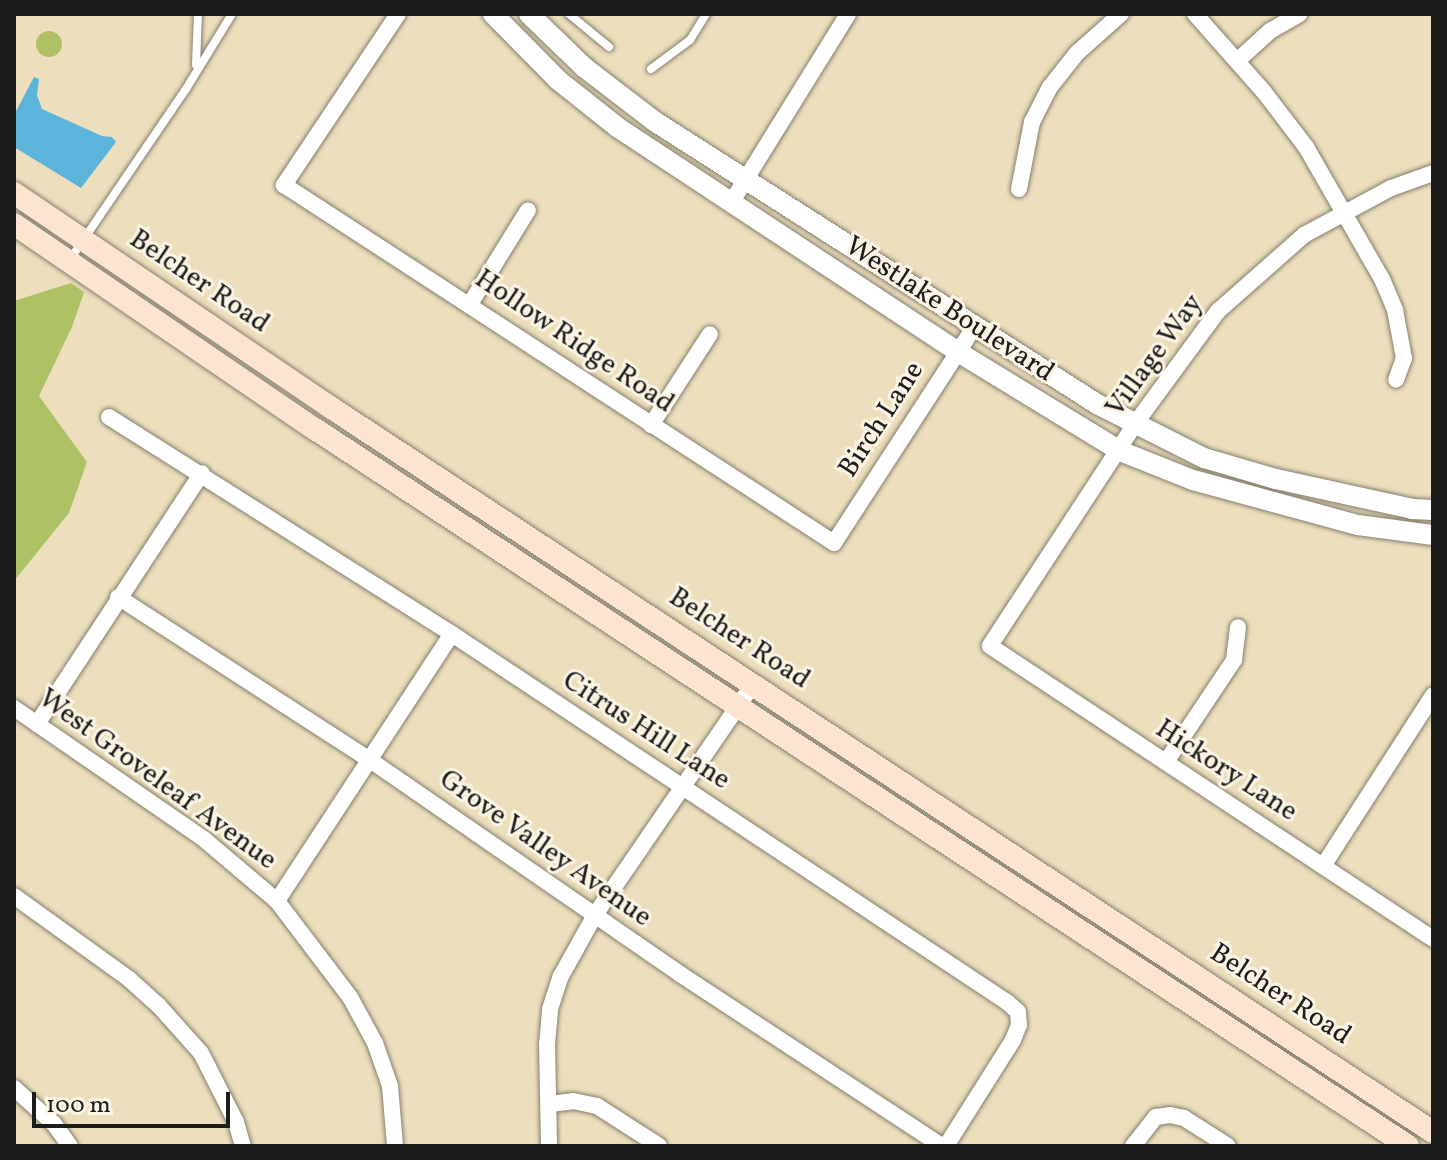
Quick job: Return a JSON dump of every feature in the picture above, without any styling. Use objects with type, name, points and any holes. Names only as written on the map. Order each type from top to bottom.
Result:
[{"type":"main road","name":"Belcher Road","points":[[14,193],[1433,1132]]},
{"type":"main road","name":"Belcher Road","points":[[14,224],[329,438],[1408,1146]]},
{"type":"street","name":"Hollow Ridge Road","points":[[398,14],[284,185],[834,543]]},
{"type":"street","name":"Westlake Boulevard","points":[[493,14],[558,80],[588,105],[958,352],[1120,451],[1193,480],[1358,525],[1433,535]]},
{"type":"street","name":"Westlake Boulevard","points":[[529,14],[585,68],[629,102],[975,326],[1135,424],[1204,458],[1276,479],[1412,509],[1433,510]]},
{"type":"street","points":[[731,203],[848,14]]},
{"type":"street","points":[[1019,189],[1032,122],[1050,87],[1077,53],[1121,14]]},
{"type":"street","points":[[1195,14],[1306,147],[1382,279],[1395,310],[1404,358],[1396,380]]},
{"type":"street","points":[[1237,61],[1270,31],[1300,14]]},
{"type":"street","name":"Village Way","points":[[990,646],[1135,424],[1218,311],[1285,250],[1391,188],[1433,173]]},
{"type":"street","points":[[470,304],[528,210]]},
{"type":"street","name":"Birch Lane","points":[[834,543],[975,326]]},
{"type":"street","points":[[651,425],[710,334]]},
{"type":"street","name":"Citrus Hill Lane","points":[[109,417],[452,634],[1018,1012],[1019,1025],[1006,1055],[944,1146]]},
{"type":"street","points":[[37,724],[202,473]]},
{"type":"street","name":"Grove Valley Avenue","points":[[118,597],[370,760],[595,915],[944,1146]]},
{"type":"street","points":[[1166,762],[1234,660],[1238,627]]},
{"type":"street","points":[[277,901],[452,634]]},
{"type":"street","name":"Hickory Lane","points":[[990,646],[1433,939]]},
{"type":"street","points":[[549,1146],[547,1045],[550,1009],[574,947],[753,684]]},
{"type":"street","points":[[1323,866],[1433,695]]},
{"type":"street","name":"West Groveleaf Avenue","points":[[14,708],[205,840],[277,901],[350,997],[375,1043],[390,1086],[395,1146]]},
{"type":"street","points":[[14,896],[129,979],[159,1006],[201,1053],[236,1122],[243,1146]]},
{"type":"street","points":[[14,1088],[54,1124],[70,1146]]},
{"type":"street","points":[[550,1104],[573,1101],[597,1106],[659,1146]]},
{"type":"street","points":[[1133,1146],[1156,1117],[1170,1115],[1184,1118],[1228,1146]]},
{"type":"lane","points":[[196,68],[198,14]]},
{"type":"lane","points":[[68,261],[232,14]]},
{"type":"lane","points":[[569,14],[609,47]]},
{"type":"lane","points":[[651,69],[690,40],[706,14]]},
{"type":"green space","points":[[49,31],[58,35],[62,44],[58,53],[49,57],[40,53],[36,44],[40,35]]},
{"type":"green space","points":[[71,283],[84,292],[72,327],[39,396],[87,462],[69,513],[14,581],[14,301]]},
{"type":"water","points":[[34,77],[39,79],[37,95],[42,109],[102,136],[112,137],[116,142],[81,188],[14,147],[14,115]]}]
